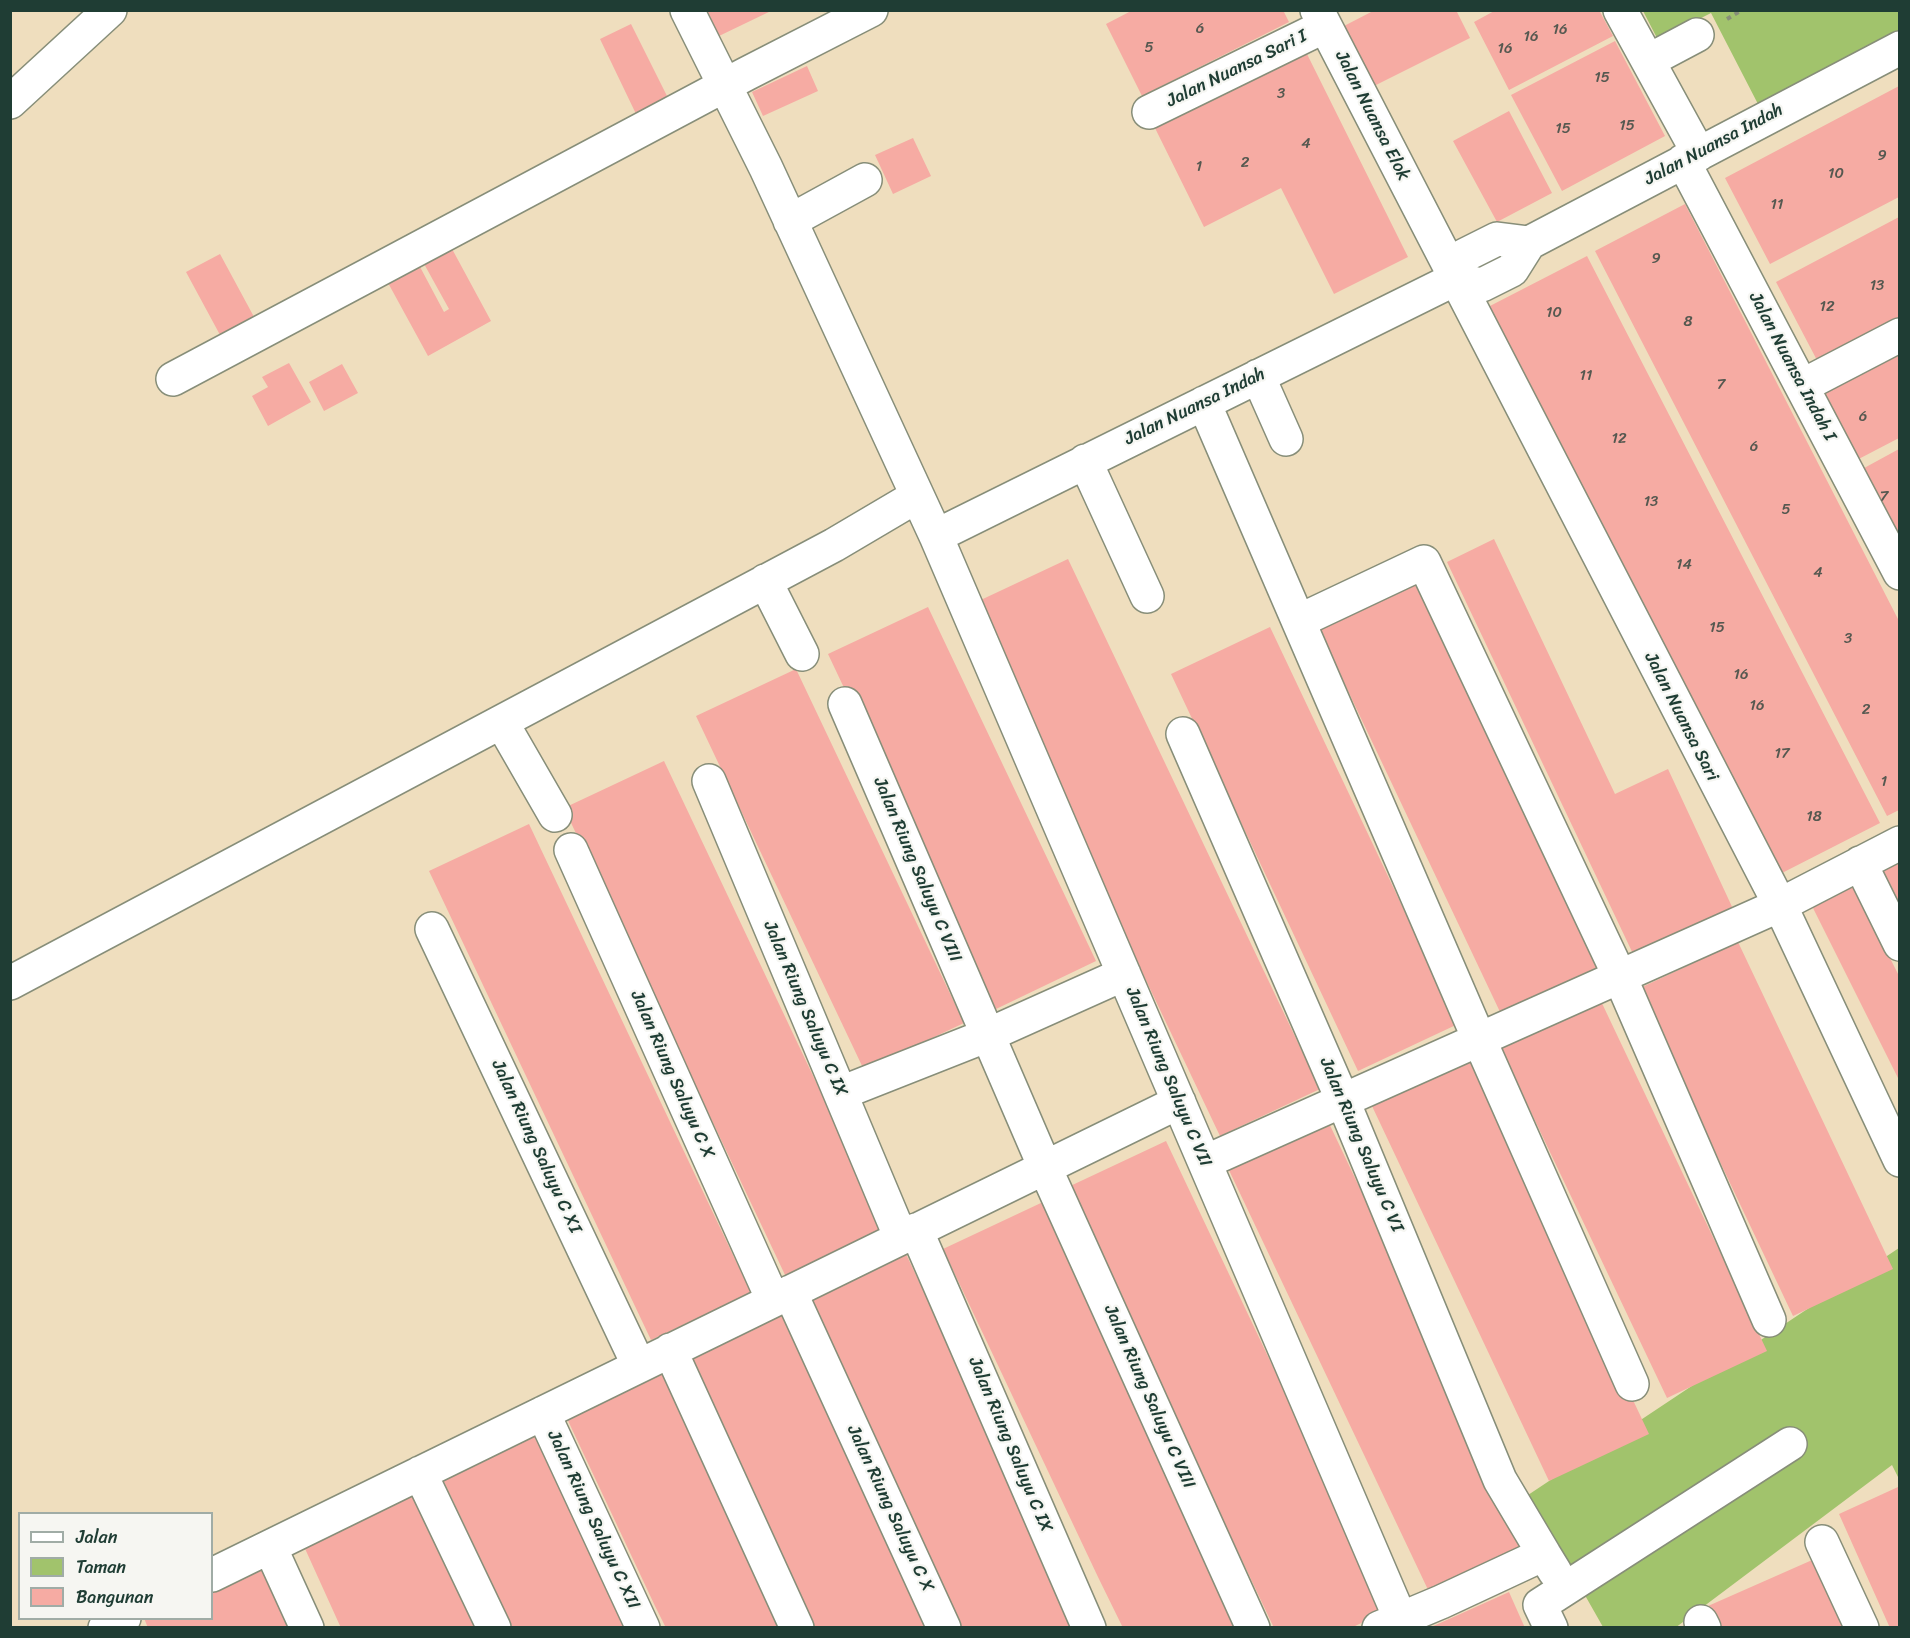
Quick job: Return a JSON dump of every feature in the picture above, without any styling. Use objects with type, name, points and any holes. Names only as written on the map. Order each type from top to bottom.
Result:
[{"type":"street","points":[[10,102],[110,10]]},
{"type":"street","name":"Jalan Riung Saluyu C VII","points":[[687,10],[790,221],[936,536],[1205,1162],[1390,1623]]},
{"type":"street","points":[[173,379],[872,10]]},
{"type":"street","name":"Jalan Nuansa Indah I","points":[[1620,10],[1648,61],[1691,158],[1802,386],[1899,573]]},
{"type":"street","name":"Jalan Nuansa Sari I","points":[[1149,112],[1321,18]]},
{"type":"street","name":"Jalan Nuansa Elok","points":[[1321,18],[1426,222],[1468,282]]},
{"type":"street","points":[[1648,61],[1697,35]]},
{"type":"street","name":"Jalan Nuansa Indah","points":[[936,536],[1258,376],[1468,282],[1512,270],[1529,243],[1899,48]]},
{"type":"street","points":[[790,221],[865,180]]},
{"type":"street","points":[[1468,282],[1465,255],[1497,239],[1529,243]]},
{"type":"street","name":"Jalan Nuansa Sari","points":[[1468,282],[1780,905],[1899,1160]]},
{"type":"street","points":[[1802,386],[1899,335]]},
{"type":"street","points":[[1258,376],[1286,439]]},
{"type":"street","points":[[1204,403],[1479,1039],[1632,1384]]},
{"type":"street","points":[[1085,461],[1147,596]]},
{"type":"street","points":[[10,983],[847,538],[917,496]]},
{"type":"street","points":[[1295,614],[1424,562],[1620,977],[1769,1320]]},
{"type":"street","points":[[765,581],[802,654]]},
{"type":"street","points":[[1295,614],[1328,591]]},
{"type":"street","name":"Jalan Riung Saluyu C VIII","points":[[845,704],[1044,1167],[1253,1628]]},
{"type":"street","points":[[501,723],[555,815]]},
{"type":"street","name":"Jalan Riung Saluyu C VI","points":[[1183,734],[1343,1101],[1500,1480],[1565,1589]]},
{"type":"street","name":"Jalan Riung Saluyu C IX","points":[[709,781],[841,1093],[1089,1628]]},
{"type":"street","points":[[1205,1162],[1780,905],[1899,843]]},
{"type":"street","name":"Jalan Riung Saluyu C X","points":[[571,850],[781,1296],[944,1628]]},
{"type":"street","points":[[1860,863],[1899,944]]},
{"type":"street","name":"Jalan Riung Saluyu C XI","points":[[432,929],[639,1366]]},
{"type":"street","points":[[841,1093],[988,1035],[1124,974]]},
{"type":"street","points":[[213,1575],[1179,1102]]},
{"type":"street","points":[[670,1350],[797,1628]]},
{"type":"street","name":"Jalan Riung Saluyu C XII","points":[[543,1413],[643,1628]]},
{"type":"street","points":[[1551,1628],[1540,1605],[1790,1444]]},
{"type":"street","points":[[420,1473],[494,1628]]},
{"type":"street","points":[[1822,1542],[1862,1628]]},
{"type":"street","points":[[270,1547],[307,1628]]},
{"type":"street","points":[[1390,1623],[1544,1554]]},
{"type":"street","points":[[105,1628],[122,1620]]},
{"type":"green space","points":[[1643,11],[1899,11],[1899,33],[1759,106],[1711,13],[1658,40]]},
{"type":"green space","points":[[1899,1248],[1899,1479],[1892,1465],[1675,1628],[1603,1627],[1528,1495]]},
{"type":"building","points":[[707,10],[773,10],[719,36]]},
{"type":"building","points":[[1133,10],[1283,10],[1289,22],[1142,96],[1106,24]]},
{"type":"building","points":[[1375,10],[1456,10],[1470,38],[1374,86],[1344,26]]},
{"type":"building","points":[[1496,10],[1599,10],[1613,36],[1509,90],[1474,22]]},
{"type":"building","points":[[631,24],[669,100],[637,116],[600,39]]},
{"type":"building","points":[[1615,41],[1665,136],[1562,191],[1511,95]]},
{"type":"building","points":[[1305,50],[1408,257],[1334,294],[1281,188],[1204,227],[1154,126]]},
{"type":"building","points":[[807,66],[818,91],[763,116],[752,92]]},
{"type":"building","points":[[1899,86],[1899,197],[1770,264],[1725,178]]},
{"type":"building","points":[[1509,111],[1552,193],[1497,222],[1453,141]]},
{"type":"building","points":[[913,138],[931,176],[893,194],[875,155]]},
{"type":"building","points":[[1685,204],[1899,621],[1899,810],[1887,816],[1595,251]]},
{"type":"building","points":[[1899,217],[1899,321],[1819,364],[1776,282]]},
{"type":"building","points":[[451,247],[491,321],[428,356],[387,281],[419,265],[444,312],[449,309],[423,262]]},
{"type":"building","points":[[220,254],[260,328],[226,346],[186,272]]},
{"type":"building","points":[[1587,256],[1880,823],[1782,873],[1488,307]]},
{"type":"building","points":[[1899,353],[1899,438],[1851,463],[1816,397]]},
{"type":"building","points":[[289,363],[311,402],[268,426],[252,396],[268,387],[262,377]]},
{"type":"building","points":[[342,364],[358,393],[324,411],[309,382]]},
{"type":"building","points":[[1899,449],[1899,555],[1855,473]]},
{"type":"building","points":[[1494,539],[1615,794],[1668,769],[1734,911],[1635,958],[1447,562]]},
{"type":"building","points":[[1068,559],[1320,1089],[1220,1136],[968,606]]},
{"type":"building","points":[[1413,570],[1601,967],[1501,1014],[1313,617]]},
{"type":"building","points":[[928,607],[1096,961],[996,1009],[828,654]]},
{"type":"building","points":[[1270,627],[1458,1024],[1358,1071],[1171,674]]},
{"type":"building","points":[[796,669],[964,1023],[864,1070],[696,716]]},
{"type":"building","points":[[664,761],[886,1230],[786,1277],[564,808]]},
{"type":"building","points":[[529,824],[751,1293],[651,1340],[429,871]]},
{"type":"building","points":[[1899,859],[1899,911],[1879,870]]},
{"type":"building","points":[[1852,882],[1899,976],[1899,1080],[1810,902]]},
{"type":"building","points":[[1738,942],[1893,1269],[1793,1316],[1638,989]]},
{"type":"building","points":[[1599,997],[1767,1351],[1667,1398],[1499,1045]]},
{"type":"building","points":[[1472,1059],[1649,1434],[1549,1481],[1372,1106]]},
{"type":"building","points":[[1327,1119],[1531,1549],[1431,1596],[1227,1166]]},
{"type":"building","points":[[1166,1141],[1388,1610],[1351,1628],[1274,1628],[1066,1188]]},
{"type":"building","points":[[1043,1202],[1245,1628],[1123,1628],[1098,1577],[943,1249]]},
{"type":"building","points":[[905,1252],[1083,1628],[961,1628],[805,1299]]},
{"type":"building","points":[[785,1314],[934,1628],[812,1628],[685,1361]]},
{"type":"building","points":[[663,1363],[788,1628],[666,1628],[655,1606],[563,1410]]},
{"type":"building","points":[[538,1422],[635,1628],[513,1628],[438,1469]]},
{"type":"building","points":[[1898,1487],[1899,1628],[1890,1628],[1839,1514]]},
{"type":"building","points":[[419,1490],[481,1628],[341,1628],[302,1542]]},
{"type":"building","points":[[1819,1557],[1850,1628],[1718,1628],[1708,1606]]},
{"type":"building","points":[[260,1563],[289,1628],[148,1628],[145,1620],[213,1620],[213,1585]]},
{"type":"building","points":[[1509,1592],[1525,1628],[1429,1628],[1458,1615]]}]
